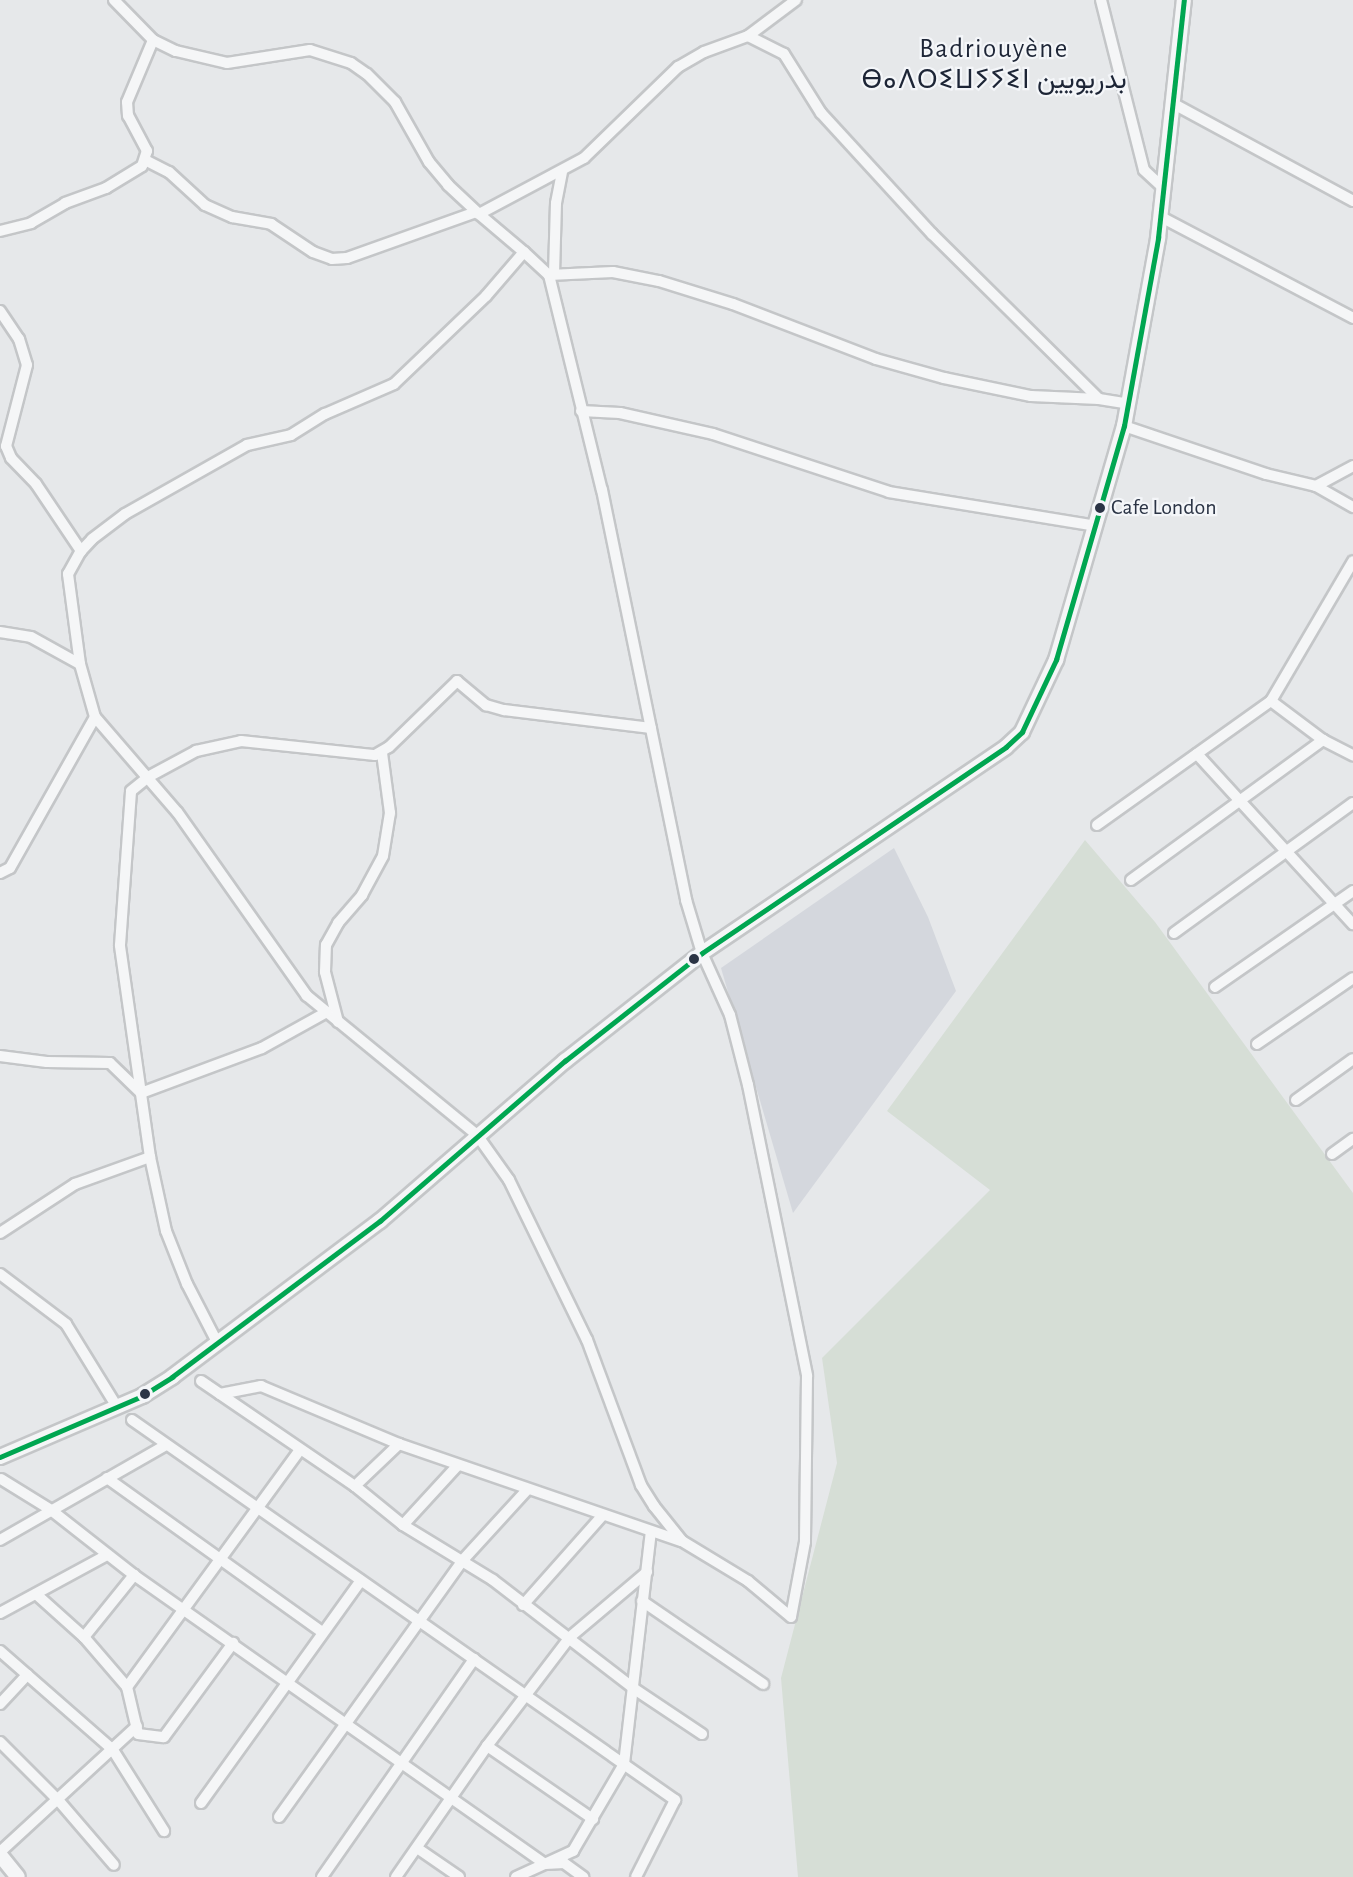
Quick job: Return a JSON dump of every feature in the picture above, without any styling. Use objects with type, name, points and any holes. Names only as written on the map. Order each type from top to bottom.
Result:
[{"type":"street","points":[[114,0],[153,40],[176,51],[227,63],[310,50],[351,63],[395,102],[429,162],[477,213],[552,274],[613,272],[659,281],[733,304],[876,359],[944,378],[1031,396],[1099,399],[1129,404]]},
{"type":"street","points":[[145,160],[169,172],[205,205],[232,217],[271,224],[313,252],[332,259],[347,258],[477,213],[562,172],[600,144],[678,68],[704,52],[748,36],[796,0]]},
{"type":"street","points":[[1101,0],[1144,171],[1161,186]]},
{"type":"street","points":[[0,1457],[117,1407],[172,1377],[217,1341],[380,1221],[477,1135],[702,953],[1006,747],[1022,732],[1056,660],[1129,404],[1161,217],[1161,186],[1184,0]]},
{"type":"street","points":[[748,36],[784,54],[821,113],[932,234],[1099,399]]},
{"type":"street","points":[[0,231],[31,223],[65,203],[106,188],[136,172],[145,160],[147,151],[128,116],[127,102],[153,40]]},
{"type":"street","points":[[1172,104],[1353,201]]},
{"type":"street","points":[[220,1394],[261,1386],[399,1444],[527,1490],[682,1541],[748,1581],[791,1617],[806,1542],[807,1376],[748,1085],[730,1015],[702,953],[686,900],[602,490],[581,411],[552,274],[556,203],[562,172]]},
{"type":"street","points":[[1161,217],[1353,318]]},
{"type":"street","points":[[524,252],[486,296],[388,388],[325,414],[291,435],[237,450],[125,514],[81,551],[68,574],[68,591],[80,664],[95,717],[148,777],[232,887],[285,969],[307,996],[477,1135],[509,1180],[587,1340],[641,1485],[682,1541]]},
{"type":"street","points":[[0,311],[19,339],[27,365],[6,446],[11,458],[36,484],[81,551]]},
{"type":"street","points":[[581,411],[621,413],[713,434],[889,492],[1096,526]]},
{"type":"street","points":[[1124,426],[1266,474],[1316,486],[1353,507]]},
{"type":"street","points":[[1316,486],[1353,466]]},
{"type":"street","points":[[1097,825],[1271,701],[1353,561]]},
{"type":"street","points":[[0,632],[31,637],[80,664]]},
{"type":"street","points":[[217,1341],[187,1284],[166,1230],[150,1157],[120,945],[129,800],[136,785],[196,752],[241,741],[368,756],[382,753],[457,681],[486,705],[504,710],[651,728]]},
{"type":"street","points":[[1271,701],[1323,740],[1353,755]]},
{"type":"street","points":[[0,873],[10,868],[95,717]]},
{"type":"street","points":[[1131,880],[1323,740]]},
{"type":"street","points":[[338,1022],[325,972],[326,945],[338,923],[362,895],[383,856],[390,813],[382,753]]},
{"type":"street","points":[[1197,753],[1241,800],[1285,853],[1353,924]]},
{"type":"street","points":[[1174,933],[1353,803]]},
{"type":"street","points":[[1215,987],[1353,891]]},
{"type":"street","points":[[1257,1044],[1353,978]]},
{"type":"street","points":[[141,1093],[262,1048],[327,1012]]},
{"type":"street","points":[[0,1056],[47,1062],[105,1061],[141,1093]]},
{"type":"street","points":[[1296,1100],[1353,1059]]},
{"type":"street","points":[[1332,1154],[1353,1139]]},
{"type":"street","points":[[0,1233],[92,1176],[150,1157]]},
{"type":"street","points":[[0,1274],[66,1324],[117,1407]]},
{"type":"street","points":[[201,1381],[355,1486],[404,1525],[462,1561],[570,1637],[633,1688],[702,1734]]},
{"type":"street","points":[[132,1420],[675,1800],[636,1877]]},
{"type":"street","points":[[355,1486],[399,1444]]},
{"type":"street","points":[[0,1540],[166,1445]]},
{"type":"street","points":[[127,1687],[300,1450]]},
{"type":"street","points":[[404,1525],[458,1465]]},
{"type":"street","points":[[107,1478],[321,1631]]},
{"type":"street","points":[[1,1479],[51,1510],[134,1575],[233,1643],[286,1683],[347,1722],[545,1864],[564,1863],[583,1877]]},
{"type":"street","points":[[279,1817],[462,1561],[527,1490]]},
{"type":"street","points":[[523,1605],[603,1516]]},
{"type":"street","points":[[516,1877],[573,1851],[594,1819],[624,1764],[651,1532]]},
{"type":"street","points":[[0,1613],[107,1555]]},
{"type":"street","points":[[396,1877],[487,1746],[570,1637],[646,1572]]},
{"type":"street","points":[[84,1637],[134,1575]]},
{"type":"street","points":[[201,1803],[321,1631],[360,1580]]},
{"type":"street","points":[[36,1594],[84,1637],[127,1687],[138,1734],[164,1737],[233,1643]]},
{"type":"street","points":[[642,1600],[763,1684]]},
{"type":"street","points":[[0,1651],[113,1750],[164,1831]]},
{"type":"street","points":[[322,1877],[474,1659]]},
{"type":"street","points":[[0,1704],[27,1675]]},
{"type":"street","points":[[18,1877],[0,1854],[59,1801],[136,1726]]},
{"type":"street","points":[[0,1743],[59,1801],[114,1865]]},
{"type":"street","points":[[487,1746],[594,1819]]},
{"type":"street","points":[[417,1848],[459,1877]]},
{"type":"shaded area","points":[[1085,840],[1155,922],[1353,1193],[1353,1877],[798,1877],[781,1678],[837,1463],[822,1358],[990,1190],[887,1111]]},
{"type":"shaded area","points":[[894,848],[928,917],[956,991],[793,1213],[721,968]]},
{"type":"transit line","points":[[0,1457],[142,1396],[172,1377],[380,1221],[565,1061],[702,953],[1006,747],[1022,732],[1056,660],[1124,426],[1158,238],[1184,0]]},
{"type":"place","name":"Cafe London","points":[[1100,508]]},
{"type":"district","name":"Badriouyène ⴱⴰⴷⵔⵉⵡⵢⵢⵉⵏ بدريويين","points":[[994,64]]}]
